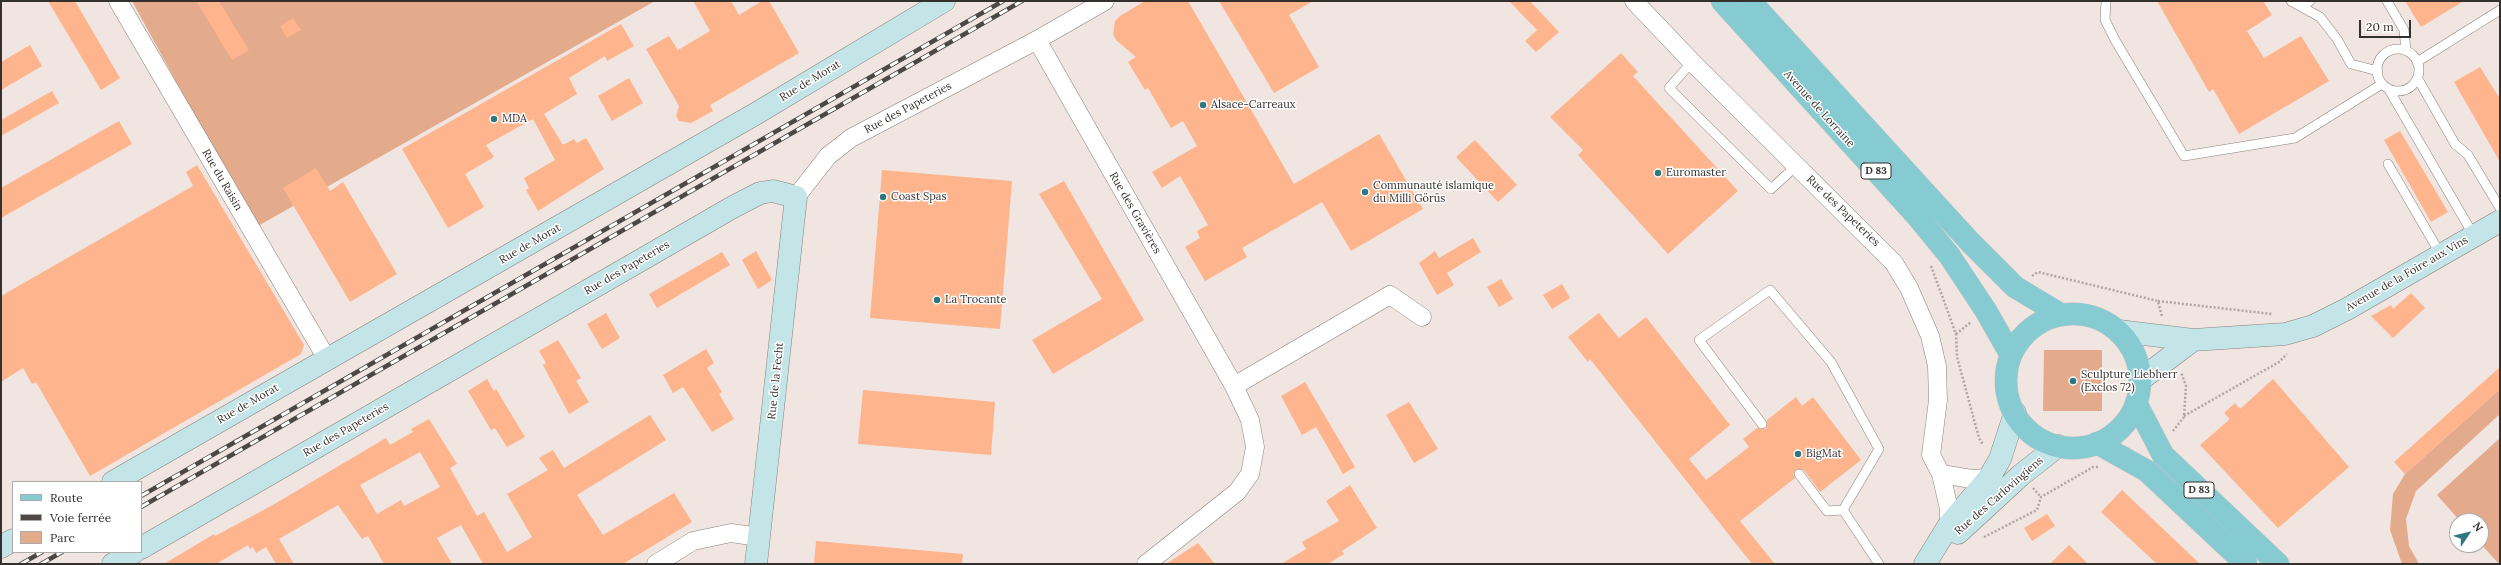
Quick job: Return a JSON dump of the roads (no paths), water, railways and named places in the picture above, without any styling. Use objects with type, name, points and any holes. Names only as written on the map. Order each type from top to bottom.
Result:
[{"type":"main road","name":"Avenue de Lorraine","points":[[1722,1],[1917,216],[1949,255],[1986,311],[2011,355]]},
{"type":"main road","name":"Avenue de Lorraine","points":[[1750,1],[1976,248],[2015,288],[2060,314]]},
{"type":"main road","points":[[2060,314],[2081,314],[2102,320],[2119,332],[2130,346],[2138,362],[2140,380],[2136,403],[2127,420],[2118,429],[2097,443],[2078,448],[2058,446],[2040,439],[2026,428],[2015,414],[2007,394],[2006,381],[2011,355],[2022,336],[2039,322],[2060,314]]},
{"type":"main road","name":"D 83","points":[[2136,403],[2163,455],[2278,564]]},
{"type":"main road","name":"D 83","points":[[2097,443],[2147,471],[2246,564]]},
{"type":"street","name":"Rue du Raisin","points":[[118,1],[327,359]]},
{"type":"street","name":"Rue de Morat","points":[[115,481],[757,113],[944,1]]},
{"type":"street","name":"Rue des Papeteries","points":[[142,547],[733,207],[760,193],[773,191],[796,197],[828,156],[851,138],[1037,40],[1105,1]]},
{"type":"street","name":"Rue des Papeteries","points":[[1634,1],[1692,62],[1878,245],[1894,263],[1909,288],[1930,336],[1937,366],[1938,400],[1931,455],[1941,474],[1949,509],[1949,526]]},
{"type":"street","name":"Rue des Gravières","points":[[1037,40],[1234,386],[1250,420],[1255,447],[1250,474],[1237,492],[1146,564]]},
{"type":"street","name":"Rue de la Fecht","points":[[756,564],[796,197]]},
{"type":"street","name":"Avenue de la Foire aux Vins","points":[[2119,332],[2193,340],[2287,343],[2314,326],[2347,309],[2500,221]]},
{"type":"street","points":[[1234,386],[1390,295],[1422,317]]},
{"type":"street","points":[[2140,380],[2193,340]]},
{"type":"street","name":"Rue des Carlovingiens","points":[[1925,564],[1939,545],[1949,526],[1989,478],[2000,459],[2015,414]]},
{"type":"street","name":"Rue des Carlovingiens","points":[[1939,545],[1956,534],[2021,475],[2058,446]]},
{"type":"street","points":[[1941,474],[1972,479],[1989,478]]},
{"type":"street","points":[[656,564],[693,541],[732,533],[759,537]]},
{"type":"street","points":[[1,546],[12,540]]},
{"type":"street","points":[[113,564],[132,553]]},
{"type":"lane","points":[[2106,1],[2105,20],[2114,40],[2184,156],[2295,138],[2385,86],[2401,91],[2408,89],[2418,79],[2419,72],[2417,62],[2406,51],[2399,49],[2386,53],[2378,64],[2378,71],[2385,86],[2474,236]]},
{"type":"lane","points":[[2291,1],[2320,17],[2337,39],[2351,64],[2378,71]]},
{"type":"lane","points":[[2302,7],[2310,1]]},
{"type":"lane","points":[[2387,1],[2404,30],[2406,51]]},
{"type":"lane","points":[[2417,62],[2500,10]]},
{"type":"lane","points":[[1692,62],[1669,88],[1771,190],[1796,166]]},
{"type":"lane","points":[[2418,79],[2455,144],[2468,155],[2500,208]]},
{"type":"lane","points":[[2388,164],[2440,255]]},
{"type":"lane","points":[[1762,424],[1699,340],[1770,290],[1831,362],[1879,449],[1843,510]]},
{"type":"lane","points":[[1799,474],[1827,511],[1843,510]]},
{"type":"lane","points":[[1843,510],[1878,564]]},
{"type":"railway","points":[[142,495],[1003,1]]},
{"type":"railway","points":[[142,506],[1022,1]]},
{"type":"railway","points":[[21,564],[40,553]]},
{"type":"railway","points":[[41,564],[60,553]]},
{"type":"place","name":"Alsace-Carreaux","points":[[1203,105]]},
{"type":"place","name":"MDA","points":[[494,119]]},
{"type":"place","name":"Euromaster","points":[[1658,173]]},
{"type":"place","name":"Communauté islamique du Milli Görüs","points":[[1365,192]]},
{"type":"place","name":"Coast Spas","points":[[883,197]]},
{"type":"place","name":"La Trocante","points":[[937,300]]},
{"type":"place","name":"Sculpture Liebherr (Exclos 72)","points":[[2073,381]]},
{"type":"place","name":"BigMat","points":[[1798,454]]}]
